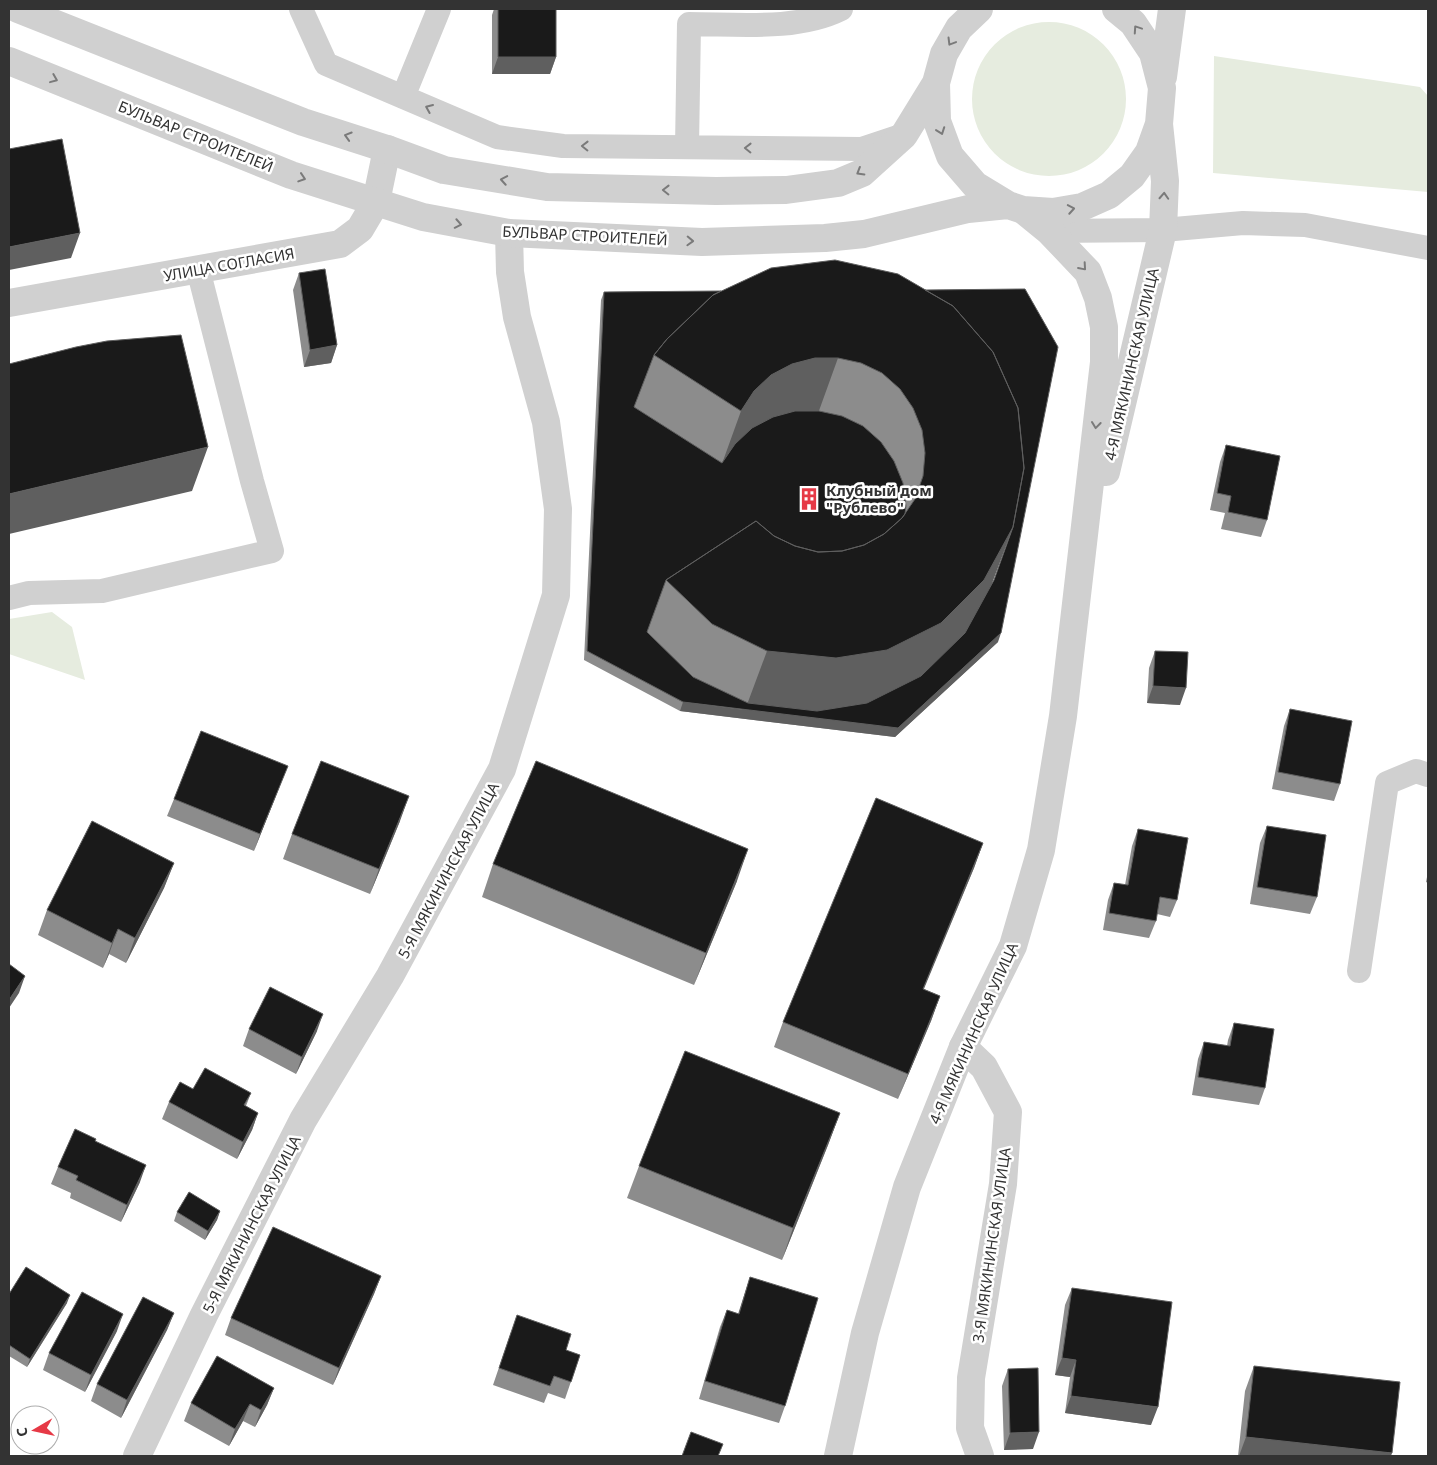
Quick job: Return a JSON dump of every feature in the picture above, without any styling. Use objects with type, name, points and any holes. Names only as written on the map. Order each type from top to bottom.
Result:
[{"type":"street","name":"БУЛЬВАР СТРОИТЕЛЕЙ","points":[[18,9],[303,122],[388,149],[444,170],[547,187],[716,191],[786,190],[838,183],[862,173],[904,135],[936,83],[944,54],[959,28],[979,9]]},
{"type":"street","name":"БУЛЬВАР СТРОИТЕЛЕЙ","points":[[9,61],[291,175],[423,217],[509,233],[702,242],[825,238],[864,234],[968,209],[1015,207],[1053,212],[1062,211],[1082,207],[1109,195],[1132,176],[1149,152],[1159,124],[1162,88],[1153,53],[1133,23],[1116,9]]},
{"type":"street","points":[[1162,88],[1172,9]]},
{"type":"street","name":"БУЛЬВАР СТРОИТЕЛЕЙ","points":[[936,83],[937,121],[950,156],[975,185],[1015,207]]},
{"type":"street","name":"4-Я МЯКИНИНСКАЯ УЛИЦА","points":[[1075,602],[1163,230],[1165,181],[1159,124]]},
{"type":"street","name":"УЛИЦА СОГЛАСИЯ","points":[[9,303],[340,244],[360,229],[376,202],[388,149]]},
{"type":"street","name":"4-Я МЯКИНИНСКАЯ УЛИЦА","points":[[838,1456],[865,1333],[907,1187],[964,1047],[1013,946],[1041,850],[1063,716],[1104,362],[1104,327],[1098,298],[1088,272],[1049,231],[1015,207]]},
{"type":"street","name":"5-Я МЯКИНИНСКАЯ УЛИЦА","points":[[137,1456],[204,1315],[304,1120],[390,976],[502,769],[556,595],[558,509],[546,422],[517,317],[510,272],[509,233]]},
{"type":"street","name":"3-Я МЯКИНИНСКАЯ УЛИЦА","points":[[964,1047],[984,1067],[1008,1112],[1003,1184],[971,1378],[970,1428],[980,1456]]},
{"type":"lane","points":[[300,9],[326,64],[497,137],[562,146],[862,149],[904,135]]},
{"type":"lane","points":[[403,97],[439,9]]},
{"type":"lane","points":[[688,147],[689,24],[778,25],[827,16],[841,9]]},
{"type":"lane","points":[[1049,231],[1163,230],[1243,224],[1305,225],[1428,248]]},
{"type":"lane","points":[[9,598],[29,593],[102,591],[272,551],[252,481],[198,269]]},
{"type":"lane","points":[[9,292],[61,293]]},
{"type":"lane","points":[[1359,971],[1387,783],[1416,772],[1428,775]]},
{"type":"shaded area","points":[[1049,22],[1078,28],[1092,35],[1103,45],[1113,56],[1120,70],[1126,99],[1120,128],[1113,142],[1103,153],[1092,163],[1078,170],[1049,176],[1020,170],[1006,163],[995,153],[985,142],[978,128],[972,99],[978,70],[985,56],[995,45],[1006,35],[1020,28]]},
{"type":"shaded area","points":[[1214,56],[1420,87],[1428,96],[1428,192],[1213,173]]},
{"type":"shaded area","points":[[52,612],[72,627],[85,680],[9,654],[9,619]]},
{"type":"building","points":[[498,9],[556,9],[556,57],[498,57]]},
{"type":"building","points":[[62,139],[80,233],[9,247],[9,149]]},
{"type":"building","points":[[835,260],[898,274],[953,306],[993,352],[1018,408],[1024,468],[1013,527],[984,580],[941,623],[887,650],[836,658],[767,651],[712,624],[666,580],[756,521],[774,536],[795,546],[818,552],[842,551],[864,545],[884,534],[902,518],[915,499],[923,476],[925,453],[922,430],[913,408],[900,389],[882,373],[861,363],[838,358],[815,358],[792,364],[771,375],[754,391],[741,411],[654,355],[667,339],[713,295],[771,268]]},
{"type":"building","points":[[325,269],[337,345],[310,350],[299,273]]},
{"type":"building","points":[[1025,289],[1058,347],[1001,633],[898,728],[683,702],[587,651],[604,292],[721,291],[713,295],[667,339],[654,355],[634,407],[722,463],[735,444],[752,428],[773,417],[795,411],[819,411],[842,416],[863,426],[881,442],[894,461],[903,483],[906,506],[905,514],[884,534],[864,545],[842,551],[818,552],[795,546],[774,536],[756,521],[666,580],[647,632],[693,677],[748,703],[817,711],[867,703],[921,676],[965,633],[994,580],[1013,527],[1024,468],[1018,408],[993,352],[953,306],[925,290]]},
{"type":"building","points":[[181,335],[208,447],[9,494],[9,364],[107,341]]},
{"type":"building","points":[[1226,445],[1280,456],[1267,520],[1228,512],[1231,496],[1217,493]]},
{"type":"building","points":[[1155,651],[1188,652],[1186,688],[1153,686]]},
{"type":"building","points":[[1290,709],[1352,721],[1340,784],[1278,772]]},
{"type":"building","points":[[201,731],[288,766],[260,834],[174,799]]},
{"type":"building","points":[[321,761],[409,796],[379,869],[292,834]]},
{"type":"building","points":[[536,761],[748,849],[706,953],[493,864]]},
{"type":"building","points":[[876,798],[983,843],[923,989],[940,996],[908,1074],[783,1022]]},
{"type":"building","points":[[92,821],[174,863],[135,938],[118,929],[112,943],[47,910]]},
{"type":"building","points":[[1267,826],[1326,835],[1317,897],[1257,887]]},
{"type":"building","points":[[1138,829],[1188,838],[1177,900],[1160,897],[1156,921],[1109,913],[1114,883],[1128,885]]},
{"type":"building","points":[[9,964],[25,976],[9,1000]]},
{"type":"building","points":[[270,987],[323,1014],[302,1057],[249,1029]]},
{"type":"building","points":[[1234,1023],[1274,1029],[1265,1088],[1198,1077],[1204,1042],[1230,1046]]},
{"type":"building","points":[[685,1051],[840,1113],[793,1228],[639,1166]]},
{"type":"building","points":[[205,1068],[251,1093],[244,1105],[258,1113],[243,1142],[169,1102],[180,1082],[193,1089]]},
{"type":"building","points":[[75,1129],[96,1139],[95,1141],[146,1165],[127,1205],[76,1180],[78,1176],[58,1167]]},
{"type":"building","points":[[189,1192],[220,1211],[208,1231],[177,1212]]},
{"type":"building","points":[[273,1227],[381,1276],[339,1368],[231,1318]]},
{"type":"building","points":[[26,1267],[70,1295],[30,1359],[9,1345],[9,1294]]},
{"type":"building","points":[[750,1277],[818,1298],[785,1406],[705,1381],[727,1310],[739,1314]]},
{"type":"building","points":[[1072,1288],[1172,1302],[1158,1407],[1071,1396],[1076,1360],[1062,1358]]},
{"type":"building","points":[[82,1292],[123,1314],[91,1375],[49,1353]]},
{"type":"building","points":[[143,1297],[174,1313],[127,1400],[97,1384]]},
{"type":"building","points":[[517,1315],[571,1334],[566,1350],[580,1355],[571,1382],[554,1376],[550,1386],[499,1368]]},
{"type":"building","points":[[217,1356],[274,1388],[261,1410],[250,1404],[235,1429],[191,1403]]},
{"type":"building","points":[[1254,1366],[1400,1382],[1392,1453],[1246,1437]]},
{"type":"building","points":[[1038,1368],[1039,1432],[1010,1433],[1008,1369]]},
{"type":"building","points":[[691,1432],[723,1444],[718,1456],[682,1456]]},
{"type":"place","name":"Клубный дом \"Рублево\"","points":[[809,499]]}]
